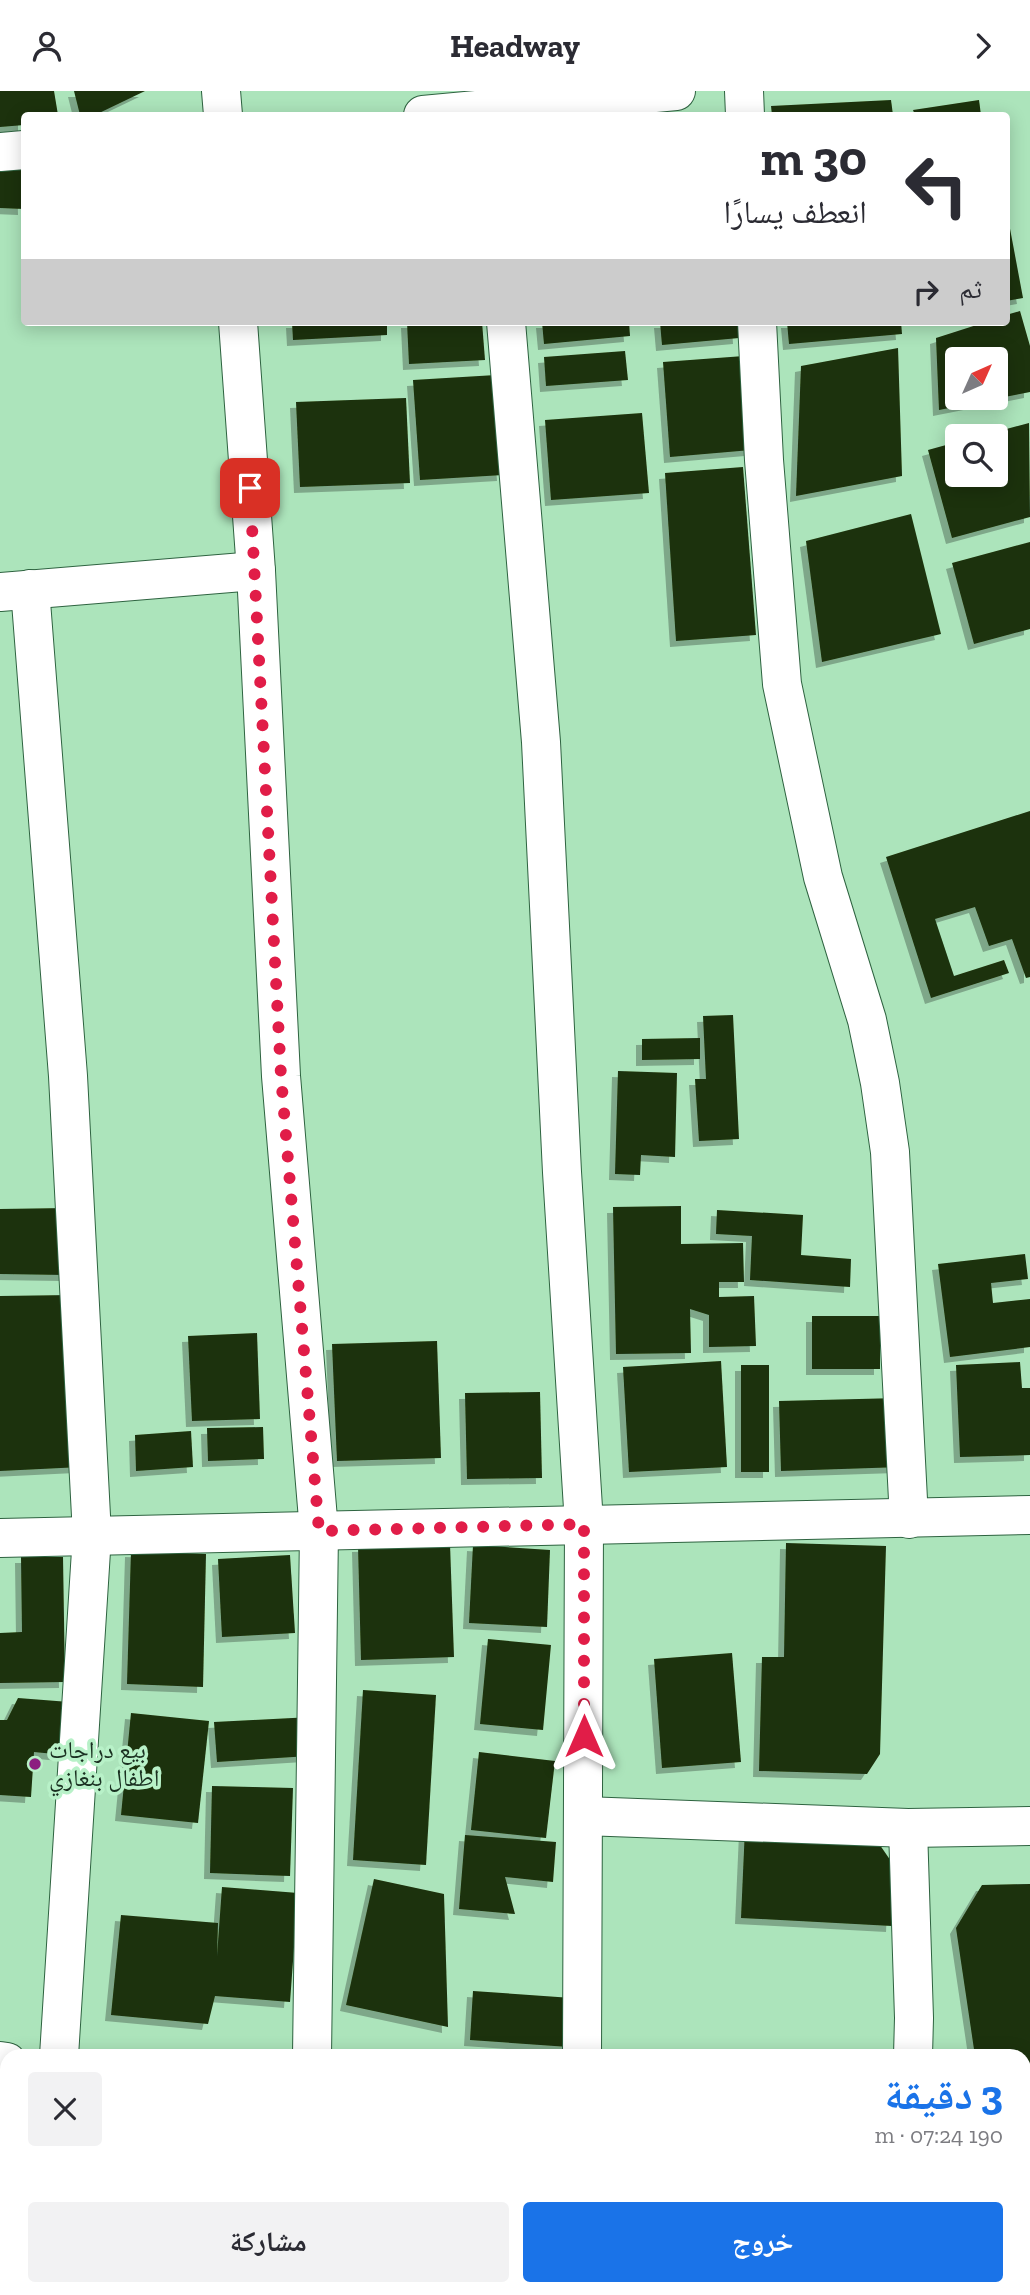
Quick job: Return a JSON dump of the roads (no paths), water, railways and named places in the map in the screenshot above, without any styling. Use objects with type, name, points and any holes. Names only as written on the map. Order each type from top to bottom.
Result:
[{"type":"street","points":[[221,91],[223,112]]},
{"type":"street","points":[[442,112],[488,105],[676,91]]},
{"type":"street","points":[[744,91],[745,112]]},
{"type":"street","points":[[0,152],[21,150]]},
{"type":"street","points":[[237,326],[256,571],[281,1076],[319,1531],[312,2049]]},
{"type":"street","points":[[506,326],[541,741],[562,1172],[584,1524],[582,2049]]},
{"type":"street","points":[[757,326],[764,460],[782,684],[823,877],[867,1020],[890,1152],[909,1520]]},
{"type":"street","points":[[59,2049],[92,1535],[68,1076],[15,590],[256,571]]},
{"type":"street","points":[[0,1538],[584,1524],[909,1520],[1030,1515]]},
{"type":"street","points":[[584,1816],[908,1828],[1030,1826]]},
{"type":"street","points":[[908,1828],[913,2049]]},
{"type":"place","name":"بيع دراجات اطفال بنغازي","points":[[35,1764]]}]
